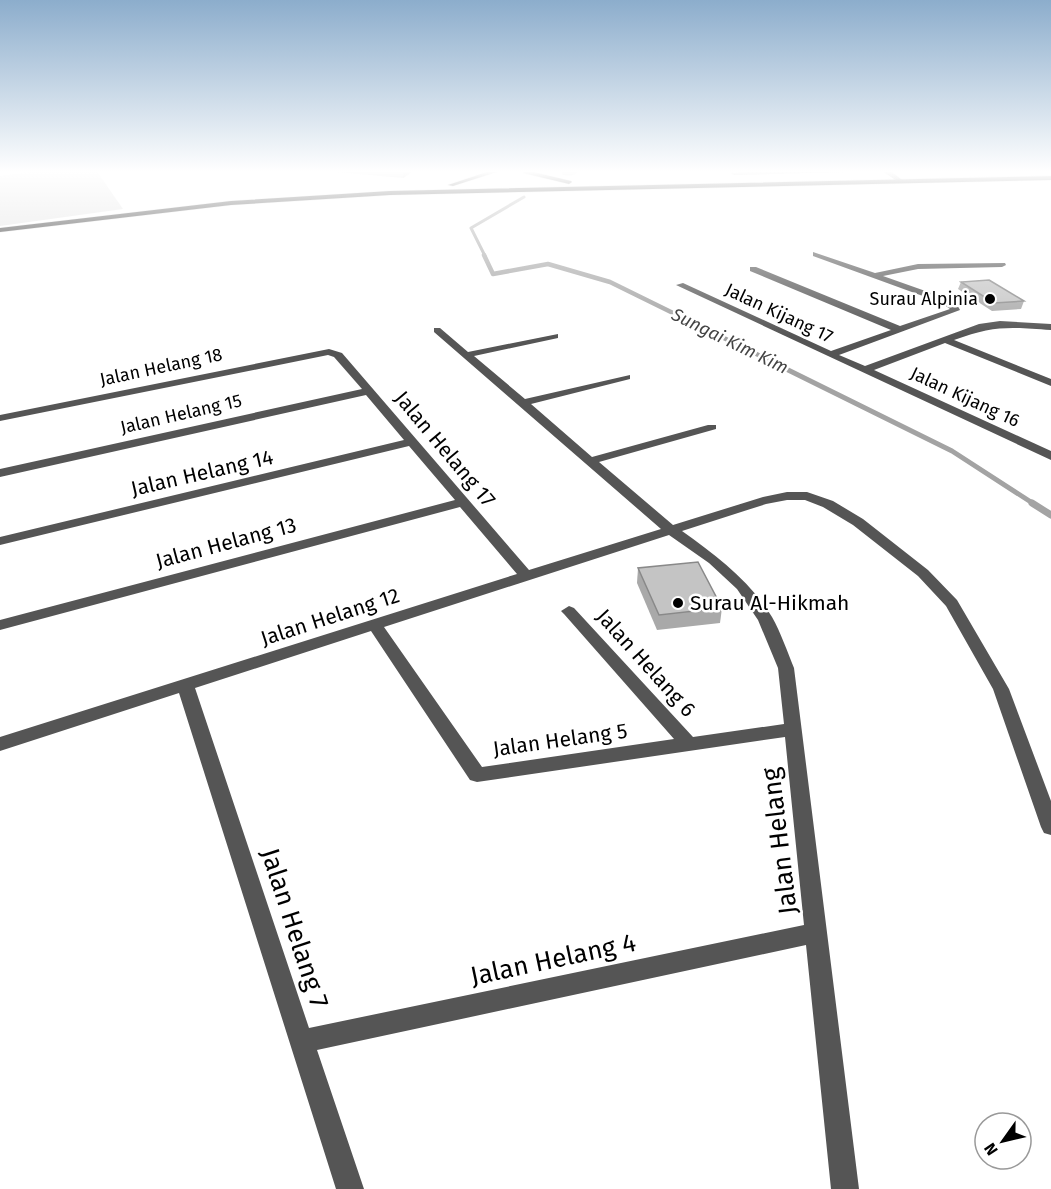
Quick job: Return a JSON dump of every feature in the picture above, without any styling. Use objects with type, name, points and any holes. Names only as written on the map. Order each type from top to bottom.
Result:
[{"type":"main road","points":[[0,230],[39,225]]},
{"type":"street","points":[[816,254],[954,306],[955,310],[831,354]]},
{"type":"street","points":[[875,276],[883,271],[904,268],[1002,265]]},
{"type":"street","points":[[753,269],[900,330]]},
{"type":"street","name":"Jalan Kijang 17","points":[[680,285],[864,370]]},
{"type":"street","points":[[864,370],[979,327],[994,324],[1050,328]]},
{"type":"street","points":[[437,330],[672,531]]},
{"type":"street","points":[[467,355],[555,336]]},
{"type":"street","points":[[946,340],[1051,383]]},
{"type":"street","name":"Jalan Helang 17","points":[[329,352],[338,355],[527,576]]},
{"type":"street","name":"Jalan Helang 18","points":[[0,418],[329,352]]},
{"type":"street","name":"Jalan Kijang 16","points":[[864,370],[1051,456]]},
{"type":"street","points":[[523,403],[626,377]]},
{"type":"street","name":"Jalan Helang 15","points":[[0,473],[369,391]]},
{"type":"street","points":[[591,461],[712,427]]},
{"type":"street","name":"Jalan Helang 14","points":[[0,541],[413,442]]},
{"type":"street","name":"Jalan Helang 12","points":[[0,744],[764,501],[788,496],[807,496],[828,504],[858,522],[922,573],[952,603],[1001,689],[1051,827]]},
{"type":"street","name":"Jalan Helang 13","points":[[0,625],[464,502]]},
{"type":"street","name":"Jalan Helang","points":[[672,531],[714,560],[742,585],[765,619],[786,668],[845,1189]]},
{"type":"street","name":"Jalan Helang 6","points":[[569,611],[689,744]]},
{"type":"street","name":"Jalan Helang 5","points":[[375,625],[477,775],[793,729]]},
{"type":"street","name":"Jalan Helang 7","points":[[185,685],[350,1189]]},
{"type":"street","name":"Jalan Helang 4","points":[[302,1041],[816,933]]},
{"type":"building","points":[[989,280],[1024,301],[994,303],[961,282]]},
{"type":"building","points":[[698,562],[722,608],[659,615],[638,568]]},
{"type":"waterway","name":"Sungai Kim Kim","points":[[475,225],[471,228],[485,256]]},
{"type":"waterway","name":"Sungai Kim Kim","points":[[484,255],[493,274],[548,264],[610,282],[779,365]]},
{"type":"waterway","name":"Sungai Kim Kim","points":[[776,364],[952,451],[1034,504]]},
{"type":"waterway","name":"Sungai Kim Kim","points":[[1032,503],[1051,515]]},
{"type":"place","name":"Surau Alpinia","points":[[990,299]]},
{"type":"place","name":"Surau Al-Hikmah","points":[[678,603]]}]
